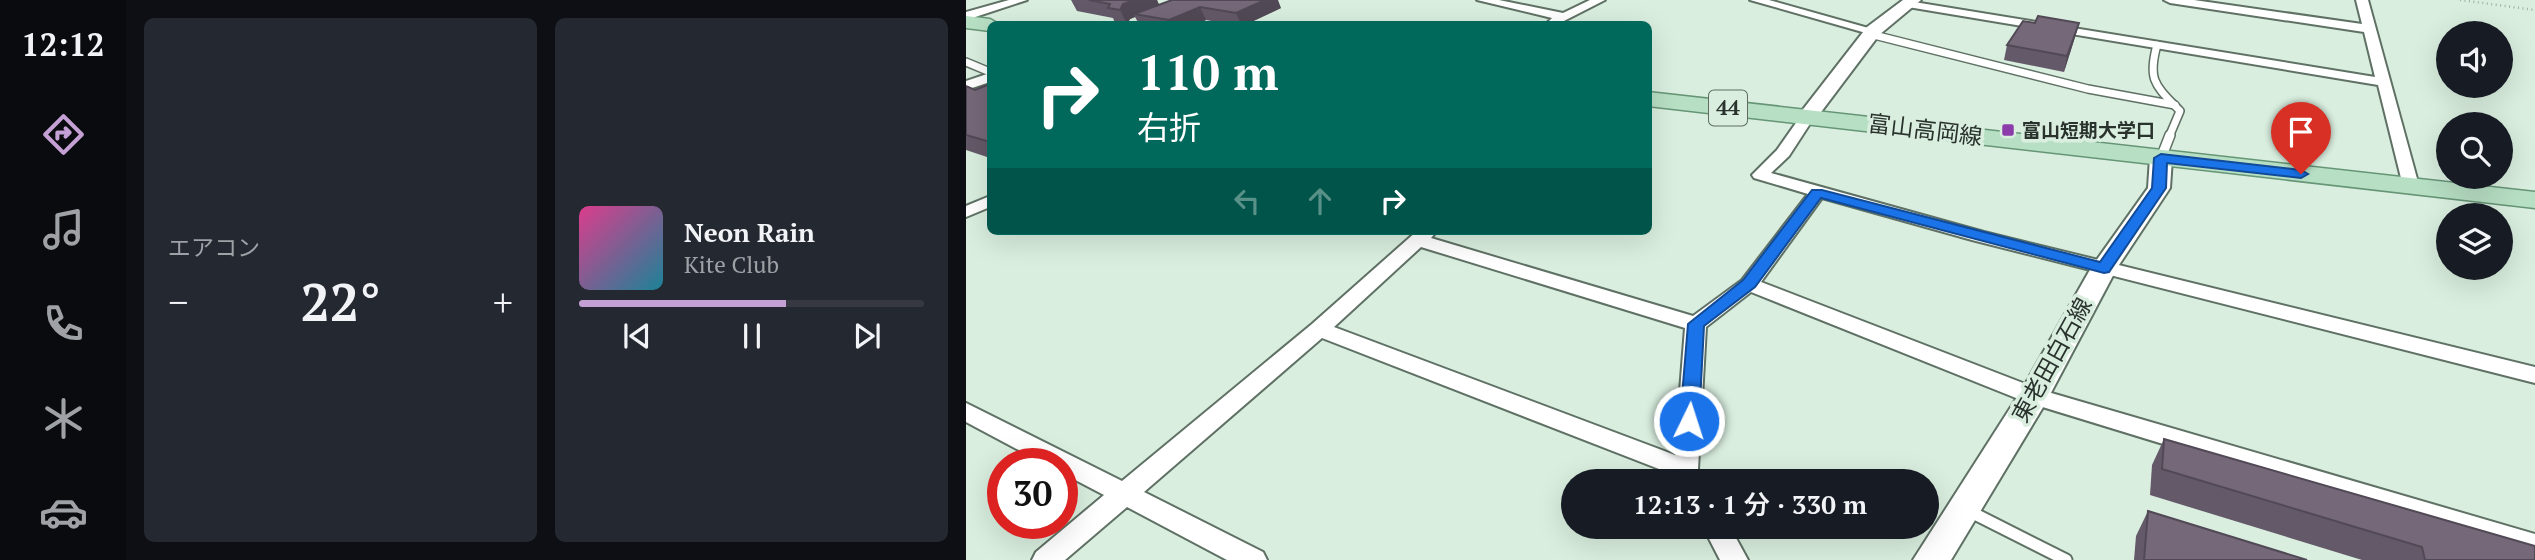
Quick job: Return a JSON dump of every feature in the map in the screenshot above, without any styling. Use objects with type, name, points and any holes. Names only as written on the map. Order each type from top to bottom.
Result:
[{"type":"main road","points":[[1808,116],[1871,33],[1911,2]]},
{"type":"main road","points":[[966,22],[987,25]]},
{"type":"main road","name":"富山高岡線","points":[[1652,99],[2535,201]]},
{"type":"main road","name":"東老田白石線","points":[[1931,560],[2034,396],[2104,268],[2159,188],[2161,158]]},
{"type":"street","points":[[966,16],[1021,0]]},
{"type":"street","points":[[1483,0],[1564,17]]},
{"type":"street","points":[[1556,21],[1599,0]]},
{"type":"street","points":[[1756,0],[1871,33]]},
{"type":"street","points":[[2170,0],[2370,29]]},
{"type":"street","points":[[2362,0],[2411,186]]},
{"type":"street","points":[[1911,2],[2383,82]]},
{"type":"street","points":[[966,86],[987,76]]},
{"type":"street","points":[[1808,116],[1783,153],[1760,175],[2104,268],[2535,375]]},
{"type":"street","points":[[1696,324],[1749,284],[1817,192]]},
{"type":"street","points":[[966,212],[987,202]]},
{"type":"street","points":[[1045,560],[1319,329],[1418,235]]},
{"type":"street","points":[[1422,235],[1696,324]]},
{"type":"street","points":[[1749,284],[2034,396],[2535,547]]},
{"type":"street","points":[[1689,469],[1696,324]]},
{"type":"street","points":[[1319,329],[1674,469]]},
{"type":"street","points":[[966,412],[1253,560]]},
{"type":"street","points":[[1723,539],[1734,560]]},
{"type":"lane","points":[[1871,33],[2088,89],[2175,105]]},
{"type":"lane","points":[[2157,45],[2150,68],[2151,79],[2180,111],[2161,158]]},
{"type":"lane","points":[[966,62],[987,72]]},
{"type":"lane","points":[[1964,508],[2066,560]]},
{"type":"path","points":[[2460,0],[2535,10]]},
{"type":"building","points":[[1089,0],[1134,0],[1123,4],[1120,10],[1108,8],[1110,4]]},
{"type":"building","points":[[1172,0],[1265,0],[1236,13],[1200,7],[1169,20],[1134,14]]},
{"type":"building","points":[[2038,16],[2079,23],[2067,56],[2007,45],[2023,21],[2035,23]]},
{"type":"building","points":[[987,85],[987,141],[966,135],[966,86],[975,90]]},
{"type":"building","points":[[2164,439],[2535,546],[2535,560],[2425,560],[2422,547],[2162,469]]},
{"type":"building","points":[[2148,511],[2307,560],[2144,560]]},
{"type":"place","name":"富山短期大学口","points":[[2008,130]]},
{"type":"route","points":[[1689,421],[1696,324],[1749,284],[1817,192],[2104,268],[2159,188],[2161,158],[2301,174]]}]
